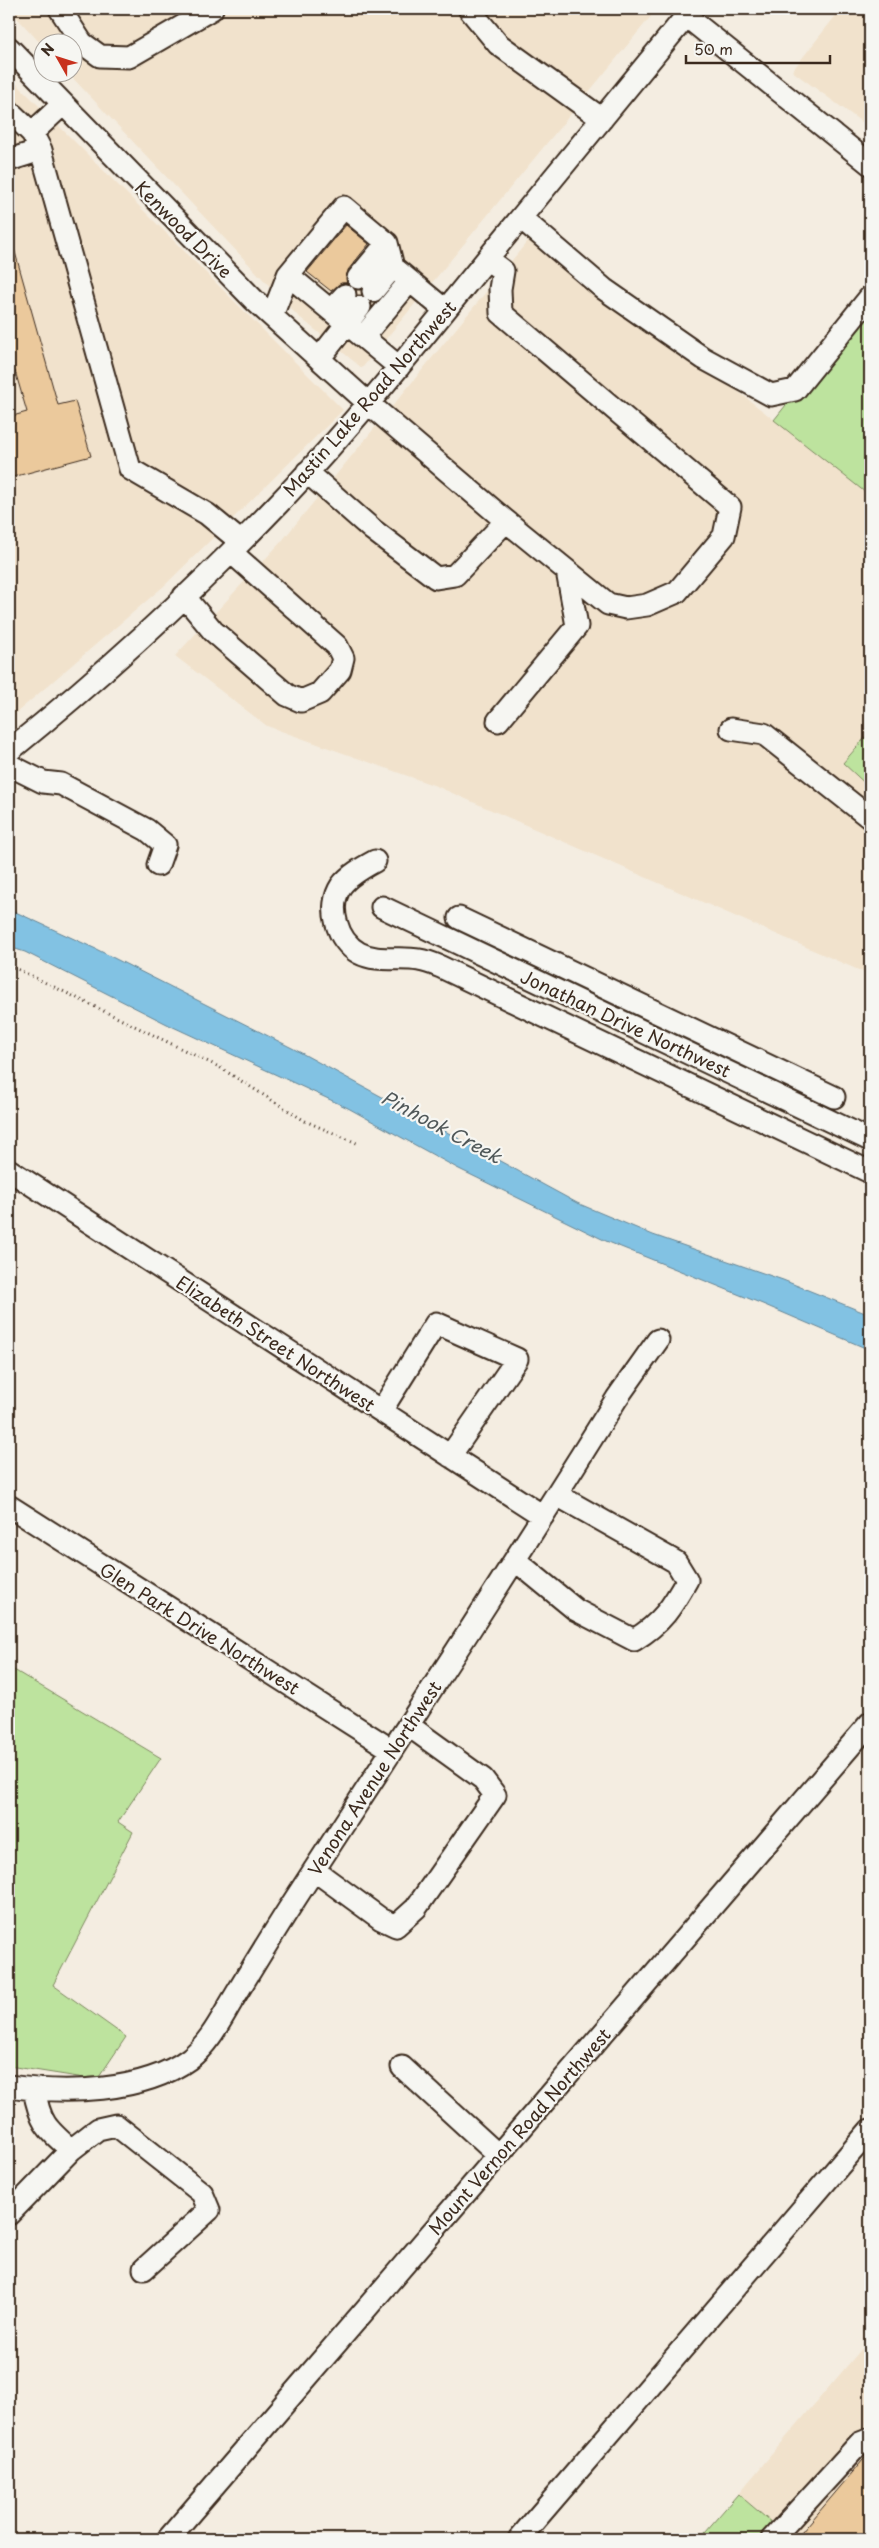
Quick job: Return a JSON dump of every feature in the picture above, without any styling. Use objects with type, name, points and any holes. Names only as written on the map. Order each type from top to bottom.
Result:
[{"type":"street","points":[[60,9],[82,43],[100,56],[129,57],[212,9]]},
{"type":"street","points":[[469,9],[498,44],[602,119]]},
{"type":"street","points":[[689,12],[870,164]]},
{"type":"street","name":"Mastin Lake Road Northwest","points":[[9,752],[111,664],[184,596],[236,547],[307,472],[399,367],[689,12]]},
{"type":"street","name":"Kenwood Drive","points":[[9,48],[272,316],[318,360],[506,521],[608,604],[626,608],[647,605],[677,592],[724,536],[730,507],[501,313],[500,289],[503,271],[487,259]]},
{"type":"street","points":[[9,160],[37,142],[63,104]]},
{"type":"street","points":[[9,111],[37,142],[130,469],[207,514],[236,547],[337,646],[342,658],[340,670],[320,693],[301,701],[287,695],[213,631],[184,596]]},
{"type":"street","points":[[272,316],[288,275],[344,207],[387,243],[393,267],[445,310]]},
{"type":"street","points":[[521,218],[604,289],[703,358],[771,395],[795,390],[870,297]]},
{"type":"street","points":[[355,330],[359,293],[387,243]]},
{"type":"street","points":[[331,310],[359,293],[393,267]]},
{"type":"street","points":[[288,275],[399,367]]},
{"type":"street","points":[[318,360],[409,282]]},
{"type":"street","points":[[307,472],[373,530],[436,578],[455,575],[506,521]]},
{"type":"street","points":[[498,721],[576,626],[567,570]]},
{"type":"street","points":[[731,729],[764,734],[870,818]]},
{"type":"street","points":[[9,765],[42,782],[61,784],[147,830],[165,845],[158,865]]},
{"type":"street","points":[[375,861],[358,871],[341,886],[334,908],[337,926],[348,944],[359,953],[386,960],[419,960],[457,974],[870,1172]]},
{"type":"street","name":"Jonathan Drive Northwest","points":[[382,907],[870,1140]]},
{"type":"street","points":[[459,918],[834,1097]]},
{"type":"street","points":[[457,974],[479,927]]},
{"type":"street","points":[[513,1001],[535,954]]},
{"type":"street","points":[[569,1028],[591,981]]},
{"type":"street","points":[[621,1053],[644,1006]]},
{"type":"street","points":[[678,1080],[701,1033]]},
{"type":"street","points":[[732,1106],[754,1059]]},
{"type":"street","points":[[789,1133],[812,1086]]},
{"type":"street","name":"Elizabeth Street Northwest","points":[[9,1170],[543,1516]]},
{"type":"street","points":[[380,1411],[436,1323],[517,1359],[450,1456]]},
{"type":"street","name":"Venona Avenue Northwest","points":[[9,2086],[34,2089],[98,2088],[133,2083],[161,2074],[189,2058],[208,2040],[314,1870],[557,1495],[617,1398],[658,1340]]},
{"type":"street","points":[[515,1560],[576,1610],[634,1640],[653,1628],[672,1607],[687,1580],[676,1562],[557,1495]]},
{"type":"street","name":"Glen Park Drive Northwest","points":[[9,1506],[392,1750]]},
{"type":"street","name":"Mount Vernon Road Northwest","points":[[168,2539],[870,1723]]},
{"type":"street","points":[[314,1870],[381,1919],[396,1926],[416,1908],[495,1795],[483,1779],[408,1725]]},
{"type":"street","points":[[402,2067],[498,2155]]},
{"type":"street","points":[[34,2089],[38,2114],[52,2133],[71,2150]]},
{"type":"street","points":[[9,2214],[71,2150],[98,2129],[116,2125],[202,2192],[209,2210],[144,2269]]},
{"type":"street","points":[[519,2539],[870,2130]]},
{"type":"street","points":[[772,2539],[860,2443],[870,2439]]},
{"type":"path","points":[[9,965],[219,1067],[305,1121],[359,1144]]},
{"type":"shaded area","points":[[9,9],[657,9],[362,368],[297,315],[77,82],[82,82],[82,32],[32,32],[32,34]]},
{"type":"shaded area","points":[[841,9],[870,9],[870,128],[792,71]]},
{"type":"shaded area","points":[[9,76],[343,410],[165,585],[9,719]]},
{"type":"shaded area","points":[[536,231],[870,496],[870,732],[843,763],[870,788],[870,975],[436,786],[267,726],[175,656],[281,542]]},
{"type":"shaded area","points":[[870,2339],[870,2539],[758,2539],[771,2522],[738,2494]]},
{"type":"green space","points":[[870,300],[870,496],[774,420]]},
{"type":"green space","points":[[870,732],[870,788],[843,763]]},
{"type":"green space","points":[[9,1667],[161,1758],[118,1822],[133,1832],[53,1985],[126,2037],[97,2080],[9,2066]]},
{"type":"green space","points":[[738,2494],[772,2523],[758,2539],[699,2539]]},
{"type":"water","points":[[9,909],[96,949],[294,1049],[577,1203],[653,1235],[783,1280],[870,1315],[870,1350],[765,1305],[606,1241],[457,1168],[348,1108],[171,1026],[25,952],[9,947]]},
{"type":"building","points":[[346,225],[369,244],[348,270],[347,283],[341,283],[331,291],[307,272]]},
{"type":"building","points":[[9,245],[13,245],[58,405],[75,401],[91,456],[9,478],[9,417],[27,412],[15,371],[9,373]]},
{"type":"building","points":[[869,2453],[870,2539],[796,2539]]},
{"type":"water label","name":"Pinhook Creek","points":[[442,1126]]}]
